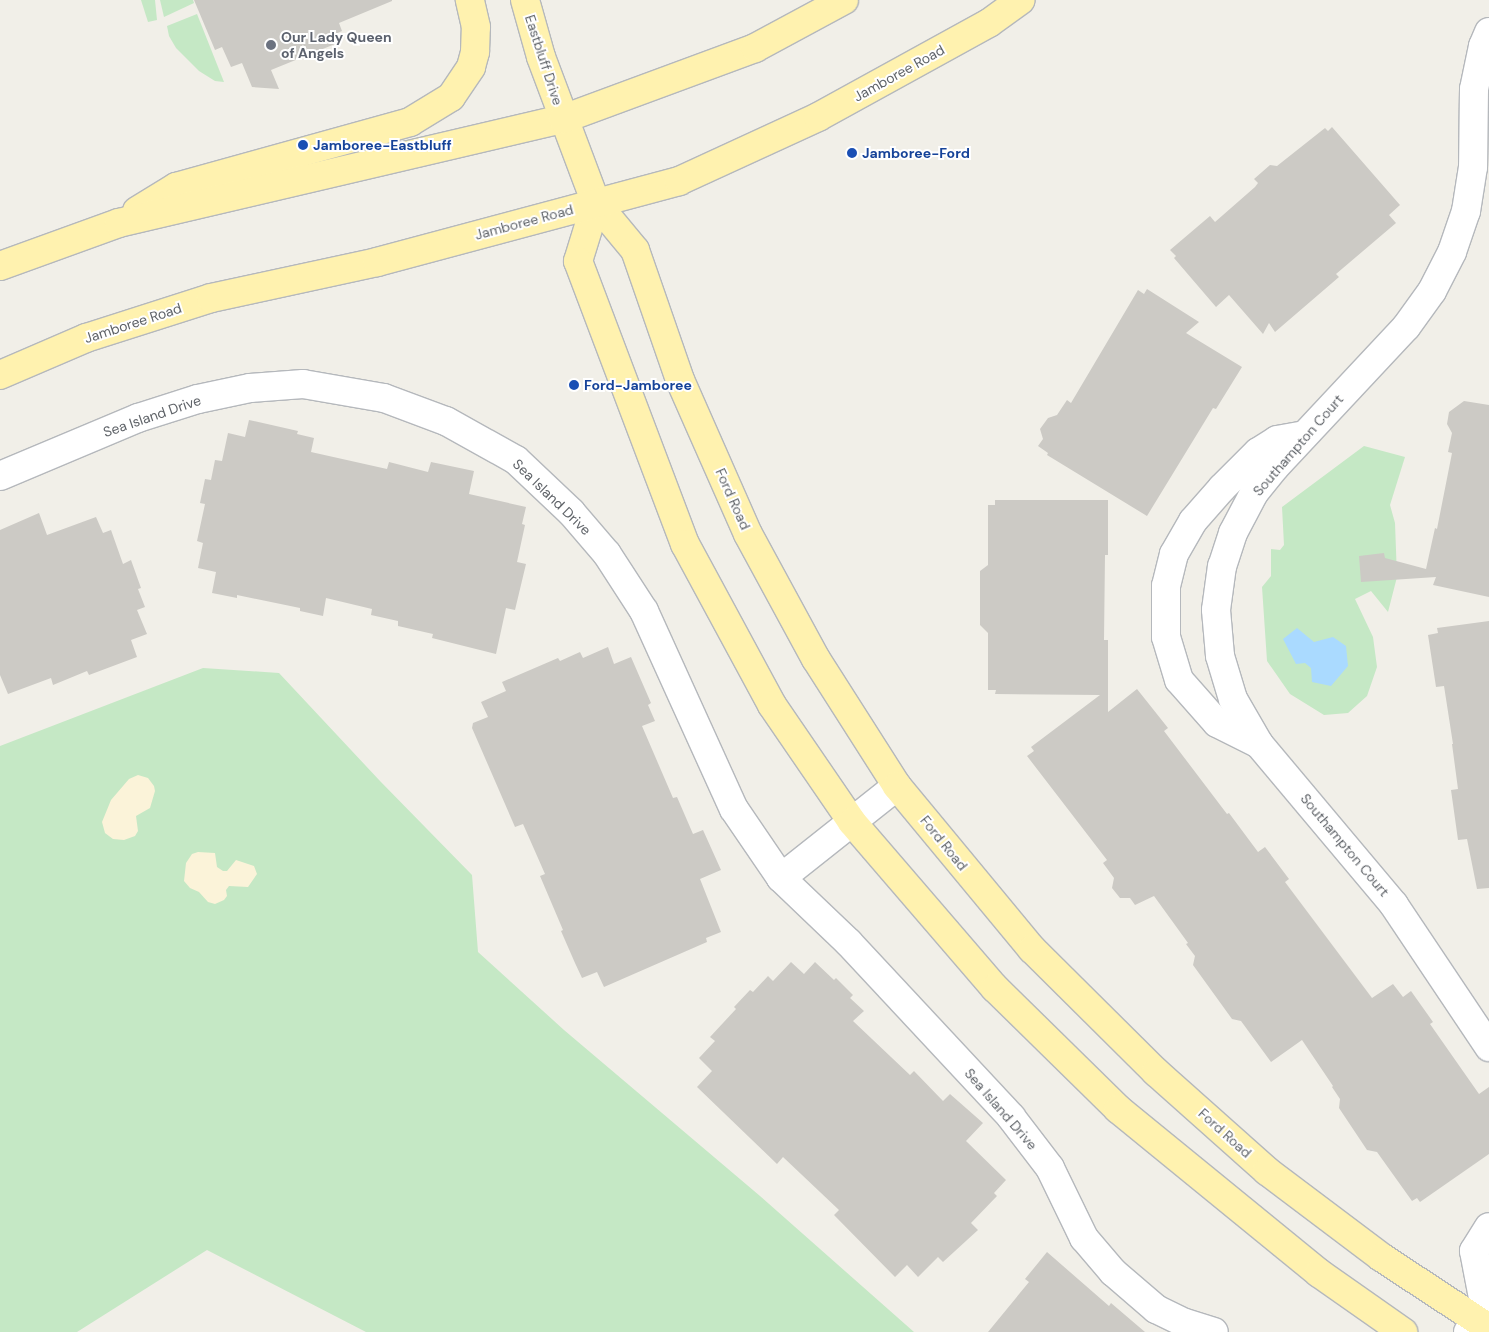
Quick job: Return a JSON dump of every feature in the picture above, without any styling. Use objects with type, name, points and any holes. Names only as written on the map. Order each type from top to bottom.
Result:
[{"type":"main road","points":[[119,223],[176,187],[410,122],[451,97],[471,67],[475,52],[476,27],[470,0]]},
{"type":"main road","name":"Eastbluff Drive","points":[[525,0],[541,57],[563,119]]},
{"type":"main road","points":[[0,266],[119,223],[563,119],[755,48],[844,0]]},
{"type":"main road","name":"Jamboree Road","points":[[0,376],[86,338],[211,298],[376,262],[679,181],[818,117],[989,24],[1021,0]]},
{"type":"main road","name":"Ford Road","points":[[563,119],[596,203],[635,250],[680,380],[748,534],[816,659],[897,786],[1032,949],[1156,1072],[1268,1171],[1381,1257],[1481,1317]]},
{"type":"main road","points":[[596,203],[578,261],[685,544],[772,705],[852,822],[995,988],[1118,1109],[1319,1273],[1404,1332]]},
{"type":"street","name":"Southampton Court","points":[[1489,32],[1483,46],[1474,90],[1473,167],[1467,202],[1452,252],[1432,291],[1406,327],[1304,435],[1254,493],[1233,533],[1222,566],[1216,610],[1220,656],[1233,699],[1259,744],[1394,905],[1489,1048]]},
{"type":"street","name":"Sea Island Drive","points":[[0,476],[138,418],[198,399],[250,388],[303,384],[384,398],[446,421],[516,460],[571,512],[607,554],[644,611],[734,809],[781,878],[849,943],[1011,1117],[1050,1168],[1084,1238],[1112,1272],[1156,1309],[1185,1323],[1214,1332]]},
{"type":"street","points":[[1259,744],[1217,723],[1180,680],[1166,637],[1166,586],[1174,554],[1193,521],[1222,488],[1258,452],[1277,440],[1304,435]]},
{"type":"street","points":[[781,878],[897,786]]},
{"type":"street","points":[[1481,1317],[1474,1251],[1489,1227]]},
{"type":"green space","points":[[141,0],[155,0],[157,20],[148,22]]},
{"type":"green space","points":[[160,0],[193,0],[194,3],[164,17]]},
{"type":"green space","points":[[197,14],[224,82],[215,81],[199,71],[176,48],[169,36],[167,26]]},
{"type":"green space","points":[[1364,446],[1405,457],[1390,505],[1395,523],[1397,577],[1388,612],[1371,591],[1355,599],[1373,637],[1377,667],[1367,696],[1348,713],[1324,715],[1290,694],[1267,661],[1262,587],[1271,576],[1271,549],[1280,550],[1284,545],[1282,507]]},
{"type":"green space","points":[[203,668],[279,673],[380,781],[472,875],[478,952],[564,1030],[760,1196],[914,1332],[366,1332],[207,1250],[77,1332],[0,1332],[0,746]]},
{"type":"sand","points":[[138,775],[148,778],[154,786],[155,791],[150,808],[136,816],[138,831],[135,836],[124,840],[113,839],[105,833],[102,822],[111,800],[129,779]]},
{"type":"sand","points":[[198,852],[215,853],[217,867],[223,871],[227,871],[236,860],[254,866],[257,874],[248,887],[229,886],[224,900],[215,904],[208,902],[199,892],[190,888],[184,881],[186,863],[192,854]]},
{"type":"water","points":[[1297,628],[1314,642],[1333,637],[1346,646],[1348,666],[1331,686],[1312,682],[1311,668],[1305,663],[1296,664],[1283,639]]},
{"type":"building","name":"Our Lady Queen of Angels","points":[[194,0],[392,1],[339,23],[342,31],[331,36],[335,44],[271,70],[279,89],[252,87],[242,63],[231,67],[222,47],[215,50]]},
{"type":"building","points":[[1332,127],[1400,205],[1389,215],[1396,223],[1336,274],[1339,277],[1275,332],[1269,323],[1263,334],[1229,295],[1216,307],[1174,258],[1176,256],[1170,250],[1210,216],[1215,222],[1255,187],[1258,183],[1254,179],[1270,165],[1277,166],[1325,128],[1328,131]]},
{"type":"building","points":[[1147,289],[1199,322],[1186,333],[1242,367],[1216,409],[1213,408],[1147,516],[1047,455],[1048,453],[1038,446],[1043,439],[1040,429],[1048,418],[1057,415],[1067,400],[1071,403],[1138,290],[1144,294]]},
{"type":"building","points":[[1464,401],[1489,405],[1489,597],[1433,585],[1436,577],[1361,582],[1359,556],[1384,553],[1385,558],[1426,569],[1435,528],[1437,529],[1452,453],[1448,452],[1452,433],[1447,424],[1449,412]]},
{"type":"building","points":[[249,420],[298,431],[297,434],[314,438],[311,452],[387,469],[389,462],[428,472],[431,462],[474,471],[469,494],[526,507],[522,524],[525,525],[517,562],[526,564],[515,610],[506,608],[496,654],[432,638],[433,634],[398,626],[398,621],[371,615],[372,609],[326,598],[323,616],[300,611],[300,608],[237,595],[237,598],[212,593],[216,572],[198,568],[203,543],[197,541],[205,504],[200,503],[205,479],[211,480],[215,460],[222,461],[228,433],[245,437]]},
{"type":"building","points":[[995,500],[1108,500],[1108,555],[1105,555],[1104,640],[1108,640],[1108,712],[1137,689],[1168,728],[1164,731],[1227,814],[1229,813],[1258,852],[1265,847],[1289,879],[1285,882],[1372,998],[1393,984],[1403,997],[1411,991],[1433,1022],[1430,1024],[1479,1094],[1489,1087],[1489,1154],[1420,1202],[1417,1198],[1412,1201],[1377,1152],[1367,1150],[1339,1108],[1340,1099],[1333,1086],[1302,1040],[1271,1062],[1241,1021],[1232,1019],[1193,965],[1195,956],[1186,944],[1188,943],[1154,896],[1135,905],[1130,898],[1120,898],[1112,888],[1114,878],[1103,863],[1107,860],[1027,756],[1034,751],[1031,747],[1100,695],[995,694],[996,690],[988,690],[988,633],[980,625],[980,571],[988,565],[988,505],[995,505]]},
{"type":"building","points":[[39,513],[47,535],[96,517],[103,533],[111,530],[123,564],[131,560],[141,588],[138,589],[145,607],[137,610],[147,634],[131,640],[137,657],[89,675],[87,671],[53,685],[51,678],[8,694],[0,675],[0,530]]},
{"type":"building","points":[[1489,621],[1489,888],[1477,889],[1467,839],[1458,840],[1451,790],[1458,789],[1453,744],[1444,686],[1436,687],[1428,635],[1438,633],[1437,628]]},
{"type":"building","points":[[608,647],[614,664],[631,657],[651,703],[648,705],[655,721],[642,726],[673,798],[677,797],[693,834],[703,830],[721,870],[700,879],[721,932],[706,938],[707,942],[604,987],[597,972],[582,978],[561,931],[563,930],[540,876],[545,874],[523,824],[515,827],[472,728],[473,723],[488,717],[481,702],[506,691],[502,682],[558,658],[560,661],[580,652],[583,658]]},
{"type":"building","points":[[791,962],[804,974],[815,962],[834,980],[836,978],[853,995],[850,998],[864,1011],[853,1021],[910,1075],[914,1071],[943,1101],[950,1094],[983,1123],[966,1141],[1006,1180],[994,1193],[997,1196],[971,1223],[978,1230],[943,1262],[938,1257],[918,1277],[907,1265],[895,1277],[834,1215],[839,1210],[783,1157],[777,1164],[697,1087],[712,1071],[699,1058],[715,1041],[710,1037],[736,1009],[734,1007],[750,990],[753,992],[768,976],[773,981]]},
{"type":"building","points":[[1047,1252],[1109,1306],[1111,1303],[1145,1332],[988,1332],[1029,1282],[1025,1279]]},
{"type":"place","name":"Our Lady Queen of Angels","points":[[271,45]]},
{"type":"place","name":"Jamboree-Eastbluff","points":[[303,145]]},
{"type":"place","name":"Jamboree-Ford","points":[[852,153]]},
{"type":"place","name":"Ford-Jamboree","points":[[574,385]]}]
